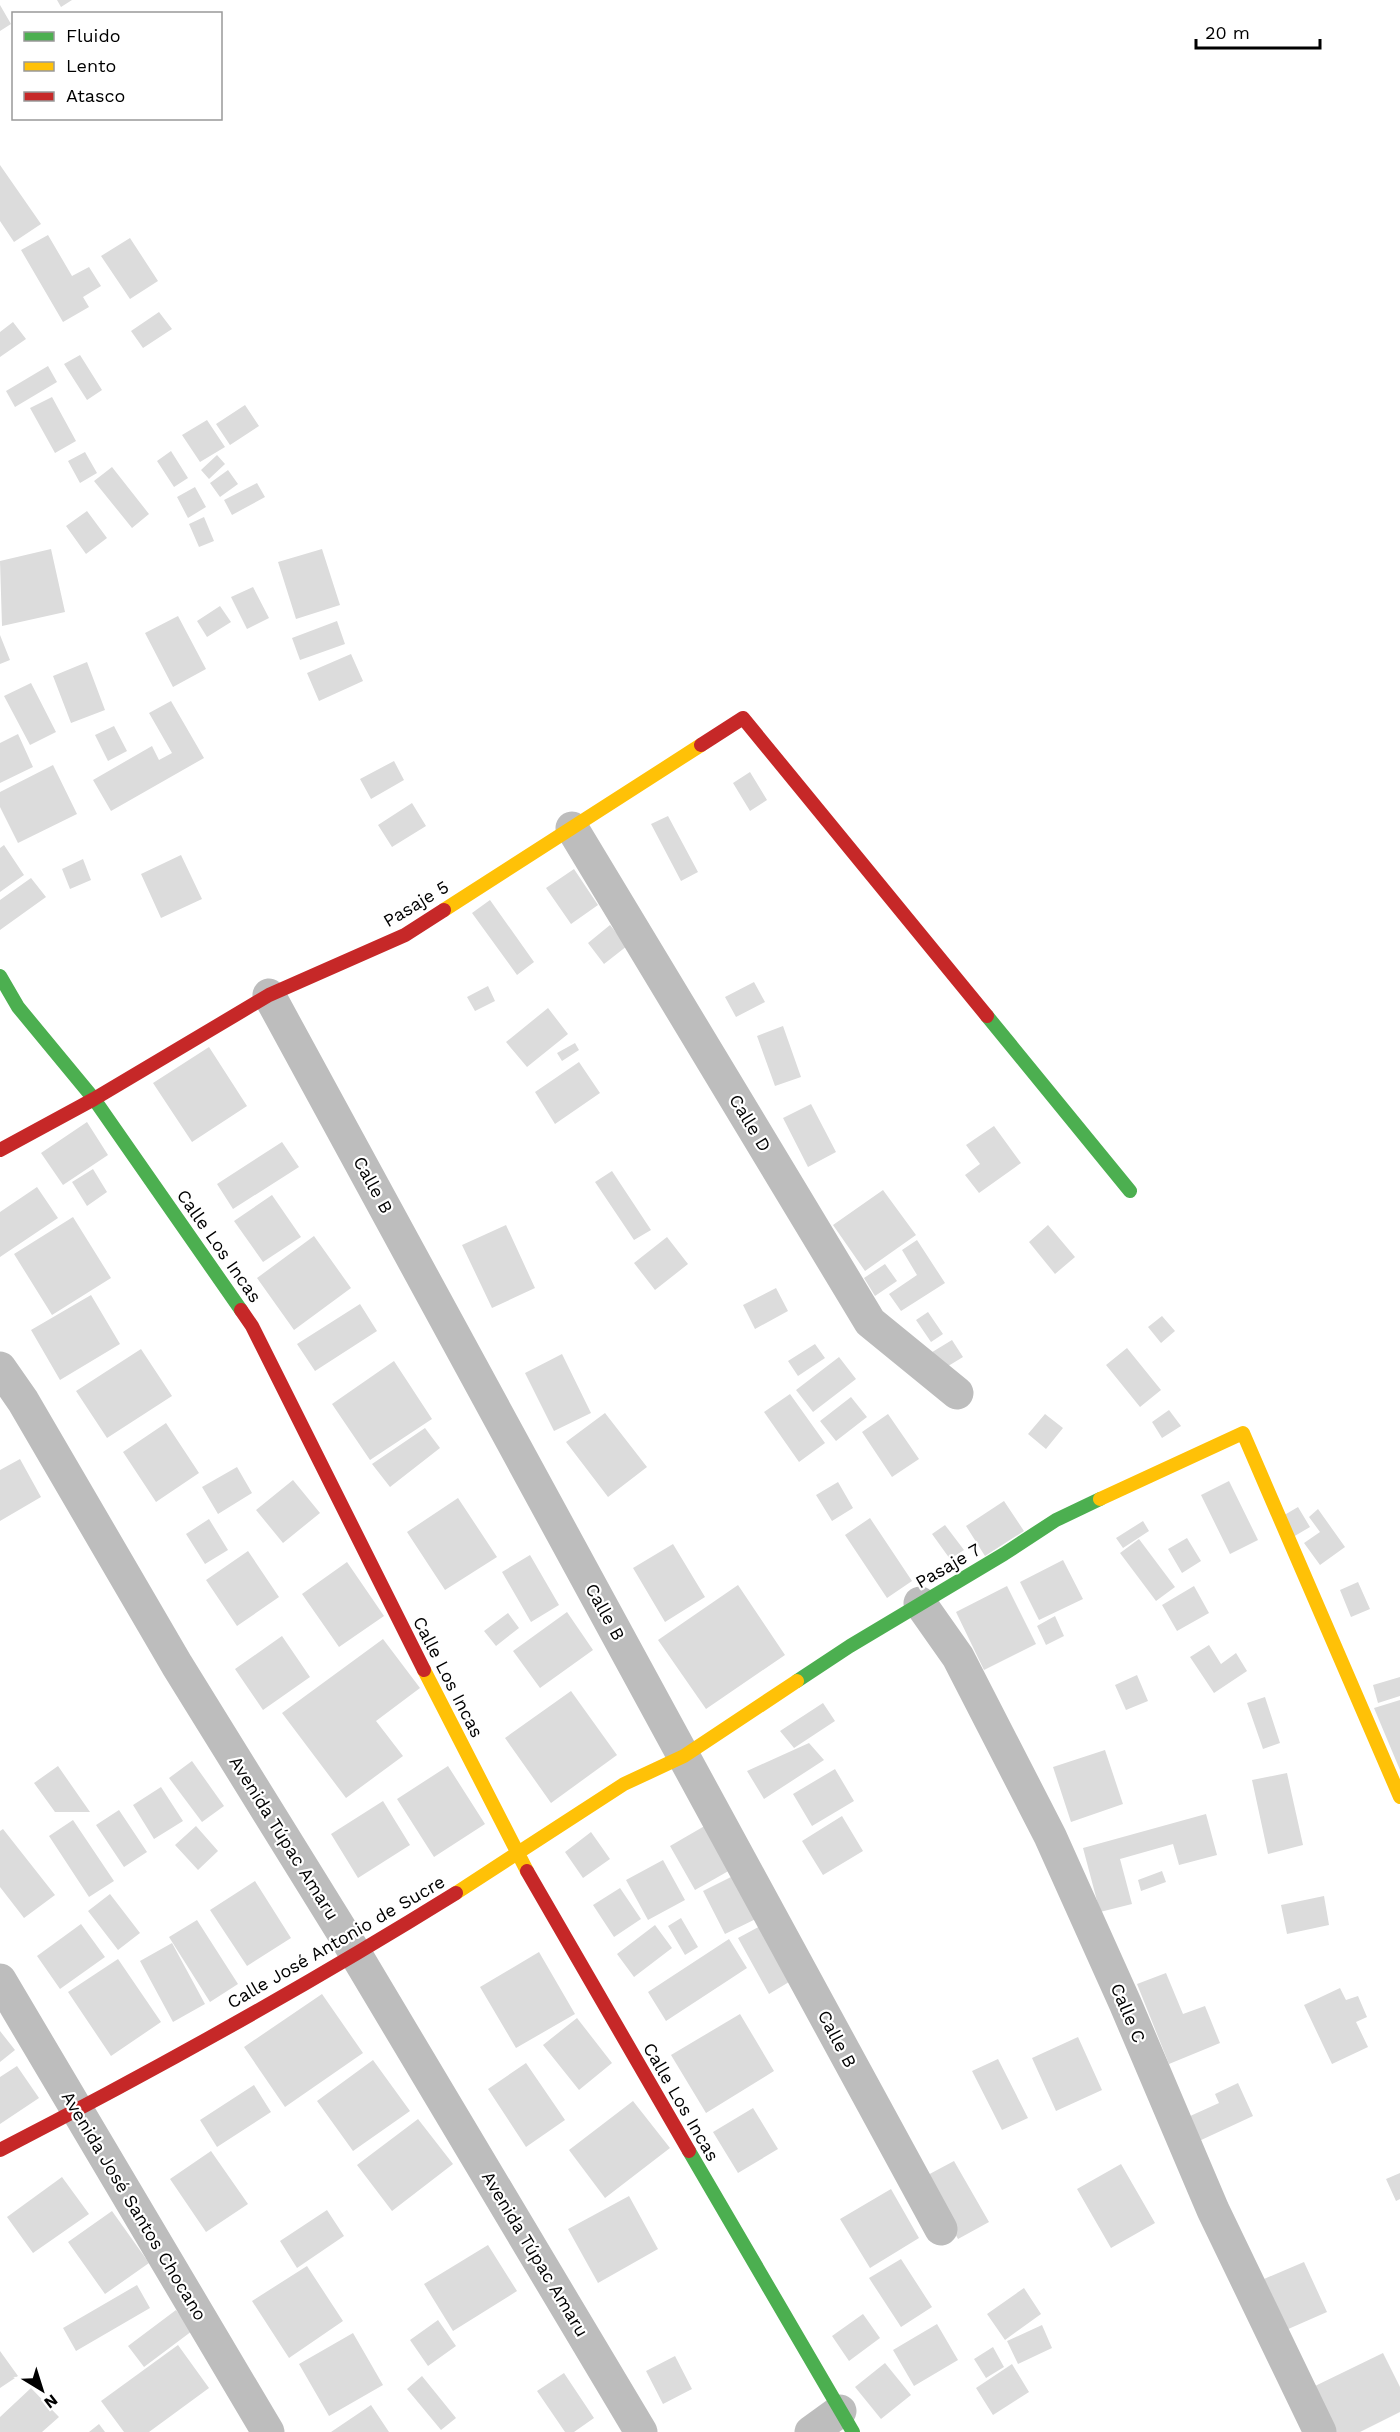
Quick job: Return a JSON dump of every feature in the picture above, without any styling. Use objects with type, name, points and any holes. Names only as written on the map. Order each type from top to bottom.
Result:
[{"type":"street","name":"Pasaje 5","points":[[0,1150],[94,1099],[269,994],[405,935],[743,718],[1130,1191]]},
{"type":"street","name":"Calle D","points":[[572,828],[870,1322],[957,1393]]},
{"type":"street","name":"Calle Los Incas","points":[[0,976],[18,1007],[94,1099],[252,1326],[516,1855],[847,2422]]},
{"type":"street","name":"Calle B","points":[[269,994],[941,2229]]},
{"type":"street","name":"Avenida Túpac Amaru","points":[[0,1368],[23,1401],[177,1665],[356,1955],[641,2432]]},
{"type":"street","name":"Pasaje 7","points":[[684,1756],[850,1646],[1004,1554],[1056,1520],[1243,1433],[1400,1797]]},
{"type":"street","name":"Calle C","points":[[920,1603],[958,1657],[1050,1836],[1125,2003],[1213,2210],[1320,2432]]},
{"type":"street","name":"Calle José Antonio de Sucre","points":[[0,2150],[77,2110],[356,1955],[624,1784],[684,1756]]},
{"type":"street","name":"Avenida José Santos Chocano","points":[[0,1980],[268,2432]]},
{"type":"street","points":[[811,2432],[847,2422]]},
{"type":"building","points":[[57,0],[72,0],[61,7]]},
{"type":"building","points":[[0,5],[11,24],[0,31]]},
{"type":"building","points":[[0,165],[41,224],[14,242],[0,221]]},
{"type":"building","points":[[48,235],[72,276],[89,267],[101,286],[83,297],[89,307],[63,322],[21,250]]},
{"type":"building","points":[[130,238],[158,281],[130,299],[101,256]]},
{"type":"building","points":[[159,312],[172,329],[143,348],[131,331]]},
{"type":"building","points":[[13,322],[26,339],[0,357],[0,332]]},
{"type":"building","points":[[80,355],[102,390],[87,400],[64,364]]},
{"type":"building","points":[[48,366],[57,382],[15,407],[6,391]]},
{"type":"building","points":[[52,397],[76,441],[55,453],[30,408]]},
{"type":"building","points":[[245,405],[259,426],[230,445],[216,424]]},
{"type":"building","points":[[207,420],[225,447],[200,462],[182,435]]},
{"type":"building","points":[[171,451],[188,478],[174,487],[157,461]]},
{"type":"building","points":[[85,452],[97,473],[80,483],[68,461]]},
{"type":"building","points":[[217,455],[225,464],[209,479],[201,470]]},
{"type":"building","points":[[112,467],[149,514],[132,528],[94,481]]},
{"type":"building","points":[[228,470],[238,484],[220,497],[210,483]]},
{"type":"building","points":[[257,483],[265,497],[232,515],[224,500]]},
{"type":"building","points":[[195,487],[206,507],[188,518],[177,497]]},
{"type":"building","points":[[87,511],[107,538],[86,554],[66,526]]},
{"type":"building","points":[[204,517],[214,541],[199,547],[189,524]]},
{"type":"building","points":[[51,549],[65,612],[2,626],[0,561]]},
{"type":"building","points":[[322,549],[340,605],[296,619],[278,562]]},
{"type":"building","points":[[253,587],[269,618],[247,629],[231,597]]},
{"type":"building","points":[[220,606],[231,622],[207,637],[197,621]]},
{"type":"building","points":[[178,616],[206,669],[173,687],[145,633]]},
{"type":"building","points":[[337,621],[345,644],[300,660],[292,638]]},
{"type":"building","points":[[0,635],[10,660],[0,664]]},
{"type":"building","points":[[351,654],[363,681],[319,701],[307,673]]},
{"type":"building","points":[[87,662],[105,710],[71,723],[53,676]]},
{"type":"building","points":[[31,683],[56,732],[30,745],[4,696]]},
{"type":"building","points":[[171,701],[204,758],[111,811],[93,780],[152,746],[159,760],[172,753],[149,713]]},
{"type":"building","points":[[114,726],[127,751],[108,761],[95,735]]},
{"type":"building","points":[[18,734],[33,767],[0,783],[0,743]]},
{"type":"building","points":[[394,761],[404,780],[371,799],[360,779]]},
{"type":"building","points":[[53,765],[77,814],[18,843],[0,807],[0,792]]},
{"type":"building","points":[[750,772],[767,800],[750,811],[733,783]]},
{"type":"building","points":[[412,803],[426,826],[392,847],[378,825]]},
{"type":"building","points":[[668,816],[698,872],[681,881],[651,824]]},
{"type":"building","points":[[4,845],[24,875],[0,892],[0,848]]},
{"type":"building","points":[[181,855],[202,899],[161,918],[141,874]]},
{"type":"building","points":[[83,859],[91,880],[70,889],[62,869]]},
{"type":"building","points":[[574,869],[598,905],[571,924],[546,888]]},
{"type":"building","points":[[31,878],[46,897],[0,930],[0,900]]},
{"type":"building","points":[[490,900],[534,962],[517,975],[472,913]]},
{"type":"building","points":[[610,925],[627,946],[604,964],[588,943]]},
{"type":"building","points":[[754,982],[765,1002],[736,1017],[725,997]]},
{"type":"building","points":[[488,986],[495,1001],[475,1011],[467,997]]},
{"type":"building","points":[[548,1008],[568,1034],[527,1067],[506,1042]]},
{"type":"building","points":[[783,1026],[801,1077],[775,1086],[757,1036]]},
{"type":"building","points":[[575,1043],[579,1050],[562,1061],[557,1053]]},
{"type":"building","points":[[209,1047],[247,1106],[192,1142],[153,1083]]},
{"type":"building","points":[[579,1062],[600,1093],[555,1124],[535,1092]]},
{"type":"building","points":[[811,1104],[836,1152],[808,1167],[783,1118]]},
{"type":"building","points":[[87,1122],[108,1155],[63,1185],[41,1153]]},
{"type":"building","points":[[994,1126],[1021,1163],[979,1193],[965,1175],[980,1164],[966,1145]]},
{"type":"building","points":[[282,1142],[299,1167],[233,1209],[217,1184]]},
{"type":"building","points":[[93,1169],[107,1192],[87,1206],[72,1182]]},
{"type":"building","points":[[612,1171],[651,1230],[634,1240],[595,1182]]},
{"type":"building","points":[[37,1187],[58,1218],[0,1257],[0,1212]]},
{"type":"building","points":[[883,1190],[916,1235],[865,1271],[833,1225]]},
{"type":"building","points":[[272,1195],[301,1237],[263,1262],[234,1221]]},
{"type":"building","points":[[73,1217],[111,1278],[52,1315],[14,1254]]},
{"type":"building","points":[[506,1225],[535,1288],[492,1308],[462,1245]]},
{"type":"building","points":[[1048,1225],[1075,1257],[1055,1274],[1029,1242]]},
{"type":"building","points":[[314,1236],[351,1288],[294,1330],[257,1278]]},
{"type":"building","points":[[667,1237],[688,1264],[655,1290],[634,1263]]},
{"type":"building","points":[[917,1240],[945,1283],[901,1311],[889,1294],[917,1275],[902,1250]]},
{"type":"building","points":[[885,1264],[897,1281],[875,1296],[864,1278]]},
{"type":"building","points":[[776,1288],[788,1311],[755,1329],[743,1305]]},
{"type":"building","points":[[91,1295],[120,1344],[60,1380],[31,1330]]},
{"type":"building","points":[[360,1304],[377,1331],[315,1371],[297,1344]]},
{"type":"building","points":[[928,1312],[943,1334],[931,1342],[916,1320]]},
{"type":"building","points":[[1162,1316],[1175,1331],[1161,1343],[1148,1327]]},
{"type":"building","points":[[952,1340],[963,1357],[940,1371],[929,1354]]},
{"type":"building","points":[[815,1344],[825,1358],[798,1376],[788,1361]]},
{"type":"building","points":[[1127,1348],[1161,1390],[1140,1407],[1106,1365]]},
{"type":"building","points":[[141,1349],[172,1396],[107,1438],[76,1391]]},
{"type":"building","points":[[562,1354],[591,1413],[554,1431],[525,1373]]},
{"type":"building","points":[[839,1357],[856,1379],[813,1412],[796,1390]]},
{"type":"building","points":[[394,1361],[432,1419],[370,1460],[332,1404]]},
{"type":"building","points":[[790,1394],[825,1443],[799,1462],[764,1412]]},
{"type":"building","points":[[851,1397],[867,1417],[836,1441],[820,1421]]},
{"type":"building","points":[[1169,1410],[1181,1426],[1162,1438],[1152,1422]]},
{"type":"building","points":[[605,1413],[647,1467],[608,1497],[566,1442]]},
{"type":"building","points":[[888,1414],[919,1459],[892,1477],[862,1432]]},
{"type":"building","points":[[1045,1414],[1063,1428],[1046,1449],[1028,1434]]},
{"type":"building","points":[[166,1423],[199,1473],[156,1502],[123,1452]]},
{"type":"building","points":[[425,1428],[440,1448],[390,1487],[372,1464]]},
{"type":"building","points":[[20,1459],[41,1497],[0,1521],[0,1470]]},
{"type":"building","points":[[237,1467],[252,1493],[218,1514],[202,1487]]},
{"type":"building","points":[[293,1480],[320,1513],[283,1543],[256,1510]]},
{"type":"building","points":[[1229,1481],[1258,1540],[1230,1554],[1201,1495]]},
{"type":"building","points":[[838,1482],[853,1508],[832,1521],[816,1495]]},
{"type":"building","points":[[458,1498],[497,1557],[445,1590],[407,1532]]},
{"type":"building","points":[[1004,1501],[1024,1531],[985,1556],[966,1526]]},
{"type":"building","points":[[1298,1507],[1310,1527],[1293,1537],[1281,1517]]},
{"type":"building","points":[[1318,1509],[1345,1547],[1320,1565],[1304,1543],[1320,1532],[1309,1517]]},
{"type":"building","points":[[870,1518],[912,1581],[887,1598],[845,1535]]},
{"type":"building","points":[[209,1519],[228,1550],[205,1564],[186,1534]]},
{"type":"building","points":[[1143,1521],[1149,1531],[1123,1548],[1116,1538]]},
{"type":"building","points":[[945,1525],[964,1550],[950,1559],[932,1534]]},
{"type":"building","points":[[1187,1538],[1201,1561],[1182,1573],[1168,1549]]},
{"type":"building","points":[[1139,1539],[1175,1587],[1156,1601],[1120,1553]]},
{"type":"building","points":[[673,1544],[705,1597],[665,1622],[633,1568]]},
{"type":"building","points":[[248,1551],[279,1597],[237,1626],[206,1580]]},
{"type":"building","points":[[530,1555],[559,1605],[531,1622],[502,1572]]},
{"type":"building","points":[[1063,1560],[1083,1599],[1039,1620],[1020,1582]]},
{"type":"building","points":[[347,1562],[384,1616],[339,1647],[302,1594]]},
{"type":"building","points":[[1358,1582],[1370,1609],[1351,1617],[1340,1590]]},
{"type":"building","points":[[738,1585],[785,1655],[706,1709],[658,1640]]},
{"type":"building","points":[[1007,1586],[1036,1644],[984,1670],[956,1612]]},
{"type":"building","points":[[1194,1586],[1209,1613],[1177,1631],[1162,1605]]},
{"type":"building","points":[[567,1612],[593,1650],[540,1688],[513,1651]]},
{"type":"building","points":[[508,1613],[519,1628],[496,1646],[484,1631]]},
{"type":"building","points":[[1055,1616],[1064,1636],[1046,1645],[1037,1626]]},
{"type":"building","points":[[282,1636],[310,1677],[263,1710],[235,1669]]},
{"type":"building","points":[[383,1639],[420,1688],[376,1721],[403,1756],[346,1798],[282,1713]]},
{"type":"building","points":[[1209,1645],[1221,1664],[1236,1653],[1247,1671],[1214,1693],[1190,1657]]},
{"type":"building","points":[[1137,1675],[1148,1701],[1126,1710],[1115,1685]]},
{"type":"building","points":[[1400,1677],[1400,1696],[1378,1703],[1373,1685]]},
{"type":"building","points":[[571,1691],[617,1755],[551,1803],[505,1738]]},
{"type":"building","points":[[1265,1697],[1280,1743],[1263,1749],[1247,1703]]},
{"type":"building","points":[[1400,1700],[1400,1770],[1374,1708]]},
{"type":"building","points":[[823,1703],[835,1721],[794,1748],[780,1731]]},
{"type":"building","points":[[809,1743],[824,1760],[764,1799],[747,1771]]},
{"type":"building","points":[[1105,1750],[1123,1804],[1071,1822],[1053,1767]]},
{"type":"building","points":[[192,1761],[224,1806],[202,1822],[169,1778]]},
{"type":"building","points":[[58,1766],[90,1812],[55,1812],[34,1783]]},
{"type":"building","points":[[448,1766],[485,1824],[434,1857],[397,1799]]},
{"type":"building","points":[[835,1769],[854,1801],[812,1826],[793,1794]]},
{"type":"building","points":[[1287,1773],[1303,1845],[1268,1854],[1252,1780]]},
{"type":"building","points":[[161,1787],[183,1821],[154,1839],[133,1805]]},
{"type":"building","points":[[383,1801],[410,1845],[358,1878],[331,1834]]},
{"type":"building","points":[[119,1810],[147,1852],[124,1867],[96,1825]]},
{"type":"building","points":[[1206,1814],[1217,1855],[1179,1865],[1173,1844],[1120,1859],[1132,1904],[1100,1912],[1083,1848]]},
{"type":"building","points":[[842,1816],[863,1851],[823,1875],[802,1841]]},
{"type":"building","points":[[73,1820],[114,1881],[89,1897],[49,1836]]},
{"type":"building","points":[[708,1824],[732,1869],[695,1890],[670,1846]]},
{"type":"building","points":[[196,1826],[218,1851],[198,1870],[175,1845]]},
{"type":"building","points":[[3,1829],[55,1895],[24,1918],[0,1887],[0,1831]]},
{"type":"building","points":[[591,1832],[610,1859],[583,1878],[565,1852]]},
{"type":"building","points":[[663,1860],[685,1900],[648,1920],[626,1880]]},
{"type":"building","points":[[1162,1871],[1166,1882],[1141,1891],[1138,1880]]},
{"type":"building","points":[[741,1872],[764,1915],[725,1934],[703,1891]]},
{"type":"building","points":[[255,1881],[291,1938],[247,1966],[210,1910]]},
{"type":"building","points":[[620,1888],[641,1919],[614,1937],[593,1905]]},
{"type":"building","points":[[110,1894],[140,1933],[118,1950],[88,1911]]},
{"type":"building","points":[[1324,1896],[1329,1925],[1287,1934],[1281,1905]]},
{"type":"building","points":[[681,1918],[698,1947],[685,1955],[668,1926]]},
{"type":"building","points":[[197,1920],[238,1984],[210,2002],[169,1937]]},
{"type":"building","points":[[81,1924],[105,1957],[60,1989],[37,1956]]},
{"type":"building","points":[[764,1924],[794,1979],[769,1994],[738,1938]]},
{"type":"building","points":[[655,1925],[672,1948],[634,1977],[617,1954]]},
{"type":"building","points":[[729,1939],[747,1968],[666,2021],[648,1992]]},
{"type":"building","points":[[172,1943],[205,2004],[173,2022],[140,1961]]},
{"type":"building","points":[[539,1952],[575,2014],[516,2048],[480,1987]]},
{"type":"building","points":[[118,1959],[161,2022],[111,2056],[68,1992]]},
{"type":"building","points":[[1166,1973],[1183,2014],[1205,2006],[1220,2043],[1169,2064],[1137,1984]]},
{"type":"building","points":[[1340,1988],[1346,2000],[1358,1996],[1367,2017],[1356,2022],[1368,2047],[1332,2064],[1304,2005]]},
{"type":"building","points":[[322,1994],[363,2053],[285,2107],[244,2047]]},
{"type":"building","points":[[740,2014],[774,2071],[706,2113],[671,2055]]},
{"type":"building","points":[[577,2018],[612,2063],[579,2090],[543,2045]]},
{"type":"building","points":[[0,2031],[15,2050],[0,2062]]},
{"type":"building","points":[[1078,2037],[1102,2090],[1056,2111],[1032,2058]]},
{"type":"building","points":[[998,2059],[1028,2118],[1002,2130],[972,2071]]},
{"type":"building","points":[[373,2060],[410,2111],[353,2151],[317,2101]]},
{"type":"building","points":[[526,2063],[565,2120],[526,2147],[488,2089]]},
{"type":"building","points":[[17,2066],[39,2098],[0,2124],[0,2077]]},
{"type":"building","points":[[1238,2083],[1253,2116],[1199,2141],[1188,2117],[1219,2103],[1215,2094]]},
{"type":"building","points":[[254,2085],[271,2112],[217,2147],[200,2120]]},
{"type":"building","points":[[633,2101],[670,2148],[605,2198],[569,2150]]},
{"type":"building","points":[[753,2108],[778,2149],[738,2173],[713,2132]]},
{"type":"building","points":[[418,2119],[453,2164],[392,2211],[357,2165]]},
{"type":"building","points":[[211,2151],[248,2204],[206,2232],[170,2179]]},
{"type":"building","points":[[954,2161],[989,2222],[958,2239],[924,2177]]},
{"type":"building","points":[[1121,2164],[1155,2223],[1111,2248],[1077,2189]]},
{"type":"building","points":[[1400,2173],[1400,2199],[1396,2201],[1386,2179]]},
{"type":"building","points":[[62,2177],[89,2214],[33,2253],[7,2217]]},
{"type":"building","points":[[891,2189],[919,2238],[870,2268],[840,2219]]},
{"type":"building","points":[[629,2196],[658,2249],[598,2283],[568,2229]]},
{"type":"building","points":[[327,2210],[344,2236],[297,2268],[280,2241]]},
{"type":"building","points":[[112,2211],[149,2263],[105,2294],[68,2242]]},
{"type":"building","points":[[488,2245],[517,2291],[453,2331],[424,2284]]},
{"type":"building","points":[[901,2259],[932,2307],[901,2327],[869,2278]]},
{"type":"building","points":[[1304,2262],[1327,2312],[1286,2330],[1264,2279]]},
{"type":"building","points":[[307,2266],[343,2321],[289,2358],[252,2301]]},
{"type":"building","points":[[137,2285],[150,2308],[76,2351],[63,2328]]},
{"type":"building","points":[[1024,2288],[1041,2314],[1005,2340],[987,2314]]},
{"type":"building","points":[[176,2310],[192,2331],[144,2367],[128,2346]]},
{"type":"building","points":[[863,2314],[880,2338],[849,2361],[832,2336]]},
{"type":"building","points":[[438,2320],[456,2346],[428,2366],[410,2340]]},
{"type":"building","points":[[937,2324],[958,2360],[914,2386],[893,2350]]},
{"type":"building","points":[[1042,2325],[1052,2348],[1018,2364],[1007,2341]]},
{"type":"building","points":[[353,2333],[383,2385],[329,2416],[299,2364]]},
{"type":"building","points":[[178,2345],[209,2388],[149,2432],[124,2432],[101,2401]]},
{"type":"building","points":[[993,2347],[1004,2367],[986,2378],[974,2359]]},
{"type":"building","points":[[0,2351],[18,2376],[0,2388]]},
{"type":"building","points":[[1383,2353],[1400,2387],[1400,2412],[1360,2432],[1335,2432],[1313,2387]]},
{"type":"building","points":[[675,2356],[692,2389],[663,2404],[646,2371]]},
{"type":"building","points":[[885,2363],[911,2395],[881,2419],[855,2387]]},
{"type":"building","points":[[1012,2364],[1029,2392],[993,2415],[976,2388]]},
{"type":"building","points":[[564,2373],[594,2418],[574,2432],[565,2432],[537,2391]]},
{"type":"building","points":[[422,2376],[456,2418],[441,2430],[407,2389]]},
{"type":"building","points":[[31,2388],[59,2417],[42,2432],[0,2432],[0,2417]]},
{"type":"building","points":[[371,2405],[389,2432],[331,2432]]},
{"type":"building","points":[[99,2424],[105,2432],[89,2432]]},
{"type":"traffic: fast","points":[[0,976],[18,1007],[94,1099],[241,1310]]},
{"type":"traffic: fast","points":[[987,1016],[1130,1191]]},
{"type":"traffic: fast","points":[[797,1681],[1056,1520],[1100,1499]]},
{"type":"traffic: fast","points":[[689,2151],[853,2432]]},
{"type":"traffic: slow","points":[[444,910],[701,745]]},
{"type":"traffic: slow","points":[[1100,1499],[1243,1433],[1400,1797]]},
{"type":"traffic: slow","points":[[424,1670],[527,1871]]},
{"type":"traffic: slow","points":[[456,1893],[624,1784],[684,1756],[797,1681]]},
{"type":"traffic: jam","points":[[701,745],[743,718],[987,1016]]},
{"type":"traffic: jam","points":[[0,1150],[94,1099],[269,995],[405,935],[444,910]]},
{"type":"traffic: jam","points":[[241,1310],[252,1326],[424,1670]]},
{"type":"traffic: jam","points":[[527,1871],[689,2151]]},
{"type":"traffic: jam","points":[[0,2150],[231,2026],[456,1893]]}]
